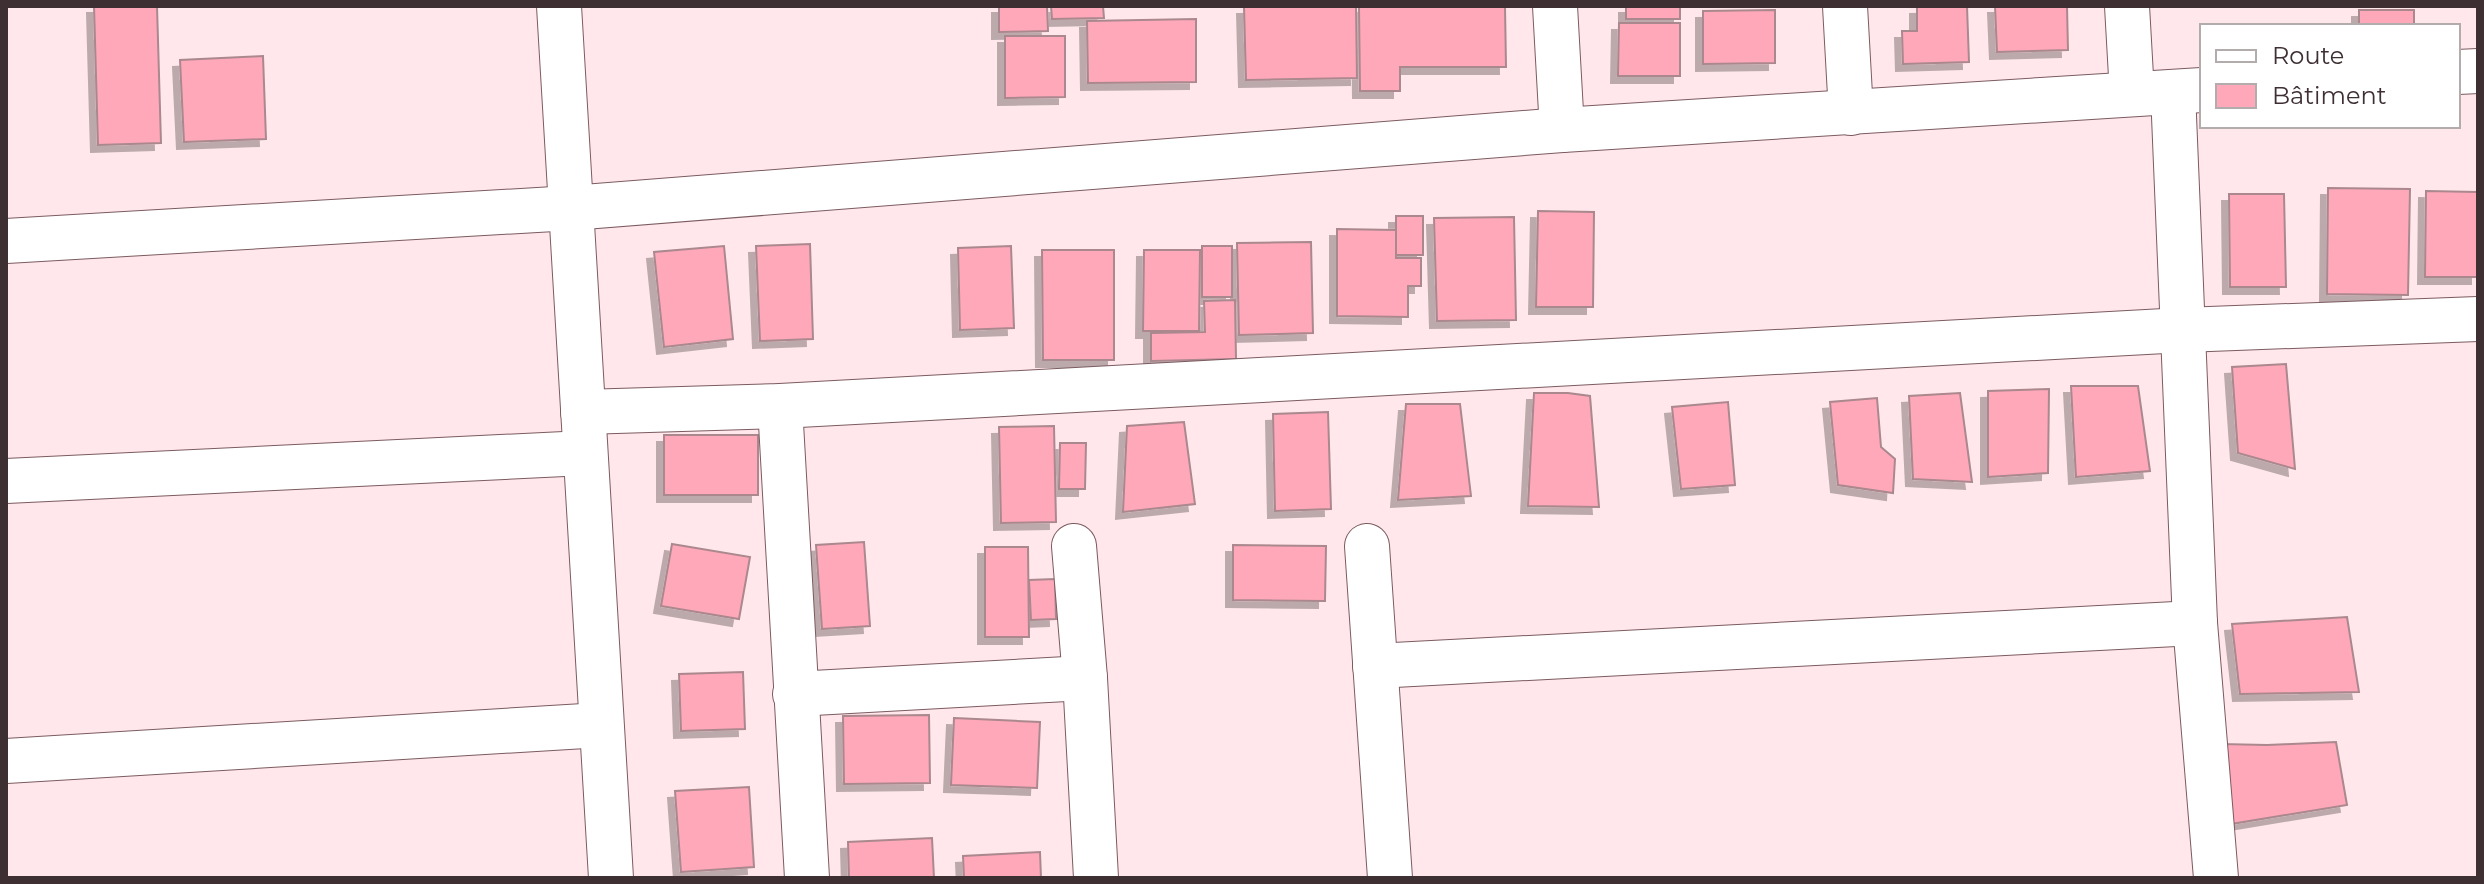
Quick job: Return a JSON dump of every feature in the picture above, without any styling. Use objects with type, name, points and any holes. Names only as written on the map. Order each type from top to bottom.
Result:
[{"type":"street","points":[[559,6],[611,878]]},
{"type":"street","points":[[1555,6],[1562,130]]},
{"type":"street","points":[[1845,6],[1851,113]]},
{"type":"street","points":[[2127,6],[2169,92],[2195,623],[2216,878]]},
{"type":"street","points":[[6,241],[571,208],[1562,130],[2169,92]]},
{"type":"street","points":[[6,481],[584,432],[780,406],[2183,330],[2478,319]]},
{"type":"street","points":[[780,406],[807,878]]},
{"type":"street","points":[[1074,546],[1096,878]]},
{"type":"street","points":[[1367,546],[1390,878]]},
{"type":"street","points":[[1375,666],[2195,623]]},
{"type":"street","points":[[795,694],[1085,678]]},
{"type":"street","points":[[6,761],[601,725]]},
{"type":"building","points":[[94,6],[157,6],[161,143],[98,145]]},
{"type":"building","points":[[999,6],[1047,6],[1048,31],[999,32]]},
{"type":"building","points":[[1051,6],[1103,6],[1104,18],[1052,19]]},
{"type":"building","points":[[1356,6],[1357,78],[1246,80],[1244,7]]},
{"type":"building","points":[[1359,6],[1505,6],[1506,67],[1400,67],[1400,91],[1360,91]]},
{"type":"building","points":[[1626,6],[1680,6],[1680,19],[1626,19]]},
{"type":"building","points":[[1967,6],[1969,62],[1903,64],[1902,31],[1917,31],[1917,7]]},
{"type":"building","points":[[1995,6],[2067,6],[2068,50],[1997,52]]},
{"type":"building","points":[[1775,10],[1775,63],[1703,64],[1703,11]]},
{"type":"building","points":[[2359,10],[2414,10],[2414,24],[2359,24]]},
{"type":"building","points":[[1196,19],[1196,82],[1088,83],[1087,21]]},
{"type":"building","points":[[1619,23],[1680,23],[1680,76],[1618,76]]},
{"type":"building","points":[[1005,36],[1065,36],[1065,97],[1005,98]]},
{"type":"building","points":[[263,56],[266,139],[184,142],[180,60]]},
{"type":"building","points":[[2328,188],[2410,189],[2408,295],[2327,294]]},
{"type":"building","points":[[2426,191],[2478,192],[2478,277],[2425,277]]},
{"type":"building","points":[[2229,194],[2284,194],[2286,287],[2230,287]]},
{"type":"building","points":[[1538,211],[1594,212],[1593,307],[1536,307]]},
{"type":"building","points":[[1396,216],[1423,216],[1423,255],[1396,255]]},
{"type":"building","points":[[1514,217],[1516,320],[1437,321],[1434,218]]},
{"type":"building","points":[[1337,229],[1396,230],[1396,258],[1421,258],[1421,286],[1408,286],[1408,317],[1337,316]]},
{"type":"building","points":[[1311,242],[1313,333],[1239,335],[1237,243]]},
{"type":"building","points":[[810,244],[813,339],[760,341],[756,246]]},
{"type":"building","points":[[724,246],[733,339],[664,347],[654,252]]},
{"type":"building","points":[[1011,246],[1014,328],[960,330],[958,248]]},
{"type":"building","points":[[1202,246],[1232,246],[1232,297],[1202,297]]},
{"type":"building","points":[[1042,250],[1114,250],[1114,360],[1043,360]]},
{"type":"building","points":[[1144,250],[1200,250],[1199,331],[1143,331]]},
{"type":"building","points":[[1235,300],[1236,359],[1151,361],[1151,333],[1205,332],[1204,301]]},
{"type":"building","points":[[2286,364],[2295,469],[2238,453],[2232,367]]},
{"type":"building","points":[[2071,386],[2138,386],[2150,471],[2076,477]]},
{"type":"building","points":[[2049,389],[2048,473],[1988,477],[1988,391]]},
{"type":"building","points":[[1534,393],[1590,396],[1599,507],[1528,506]]},
{"type":"building","points":[[1960,393],[1972,482],[1913,479],[1909,396]]},
{"type":"building","points":[[1877,398],[1881,447],[1895,459],[1893,493],[1838,485],[1830,402]]},
{"type":"building","points":[[1728,402],[1735,485],[1681,489],[1672,407]]},
{"type":"building","points":[[1406,404],[1460,404],[1471,496],[1398,500]]},
{"type":"building","points":[[1328,412],[1331,509],[1275,511],[1273,414]]},
{"type":"building","points":[[1184,422],[1195,504],[1123,512],[1127,426]]},
{"type":"building","points":[[1054,426],[1056,522],[1001,523],[999,427]]},
{"type":"building","points":[[664,435],[758,435],[758,495],[664,495]]},
{"type":"building","points":[[1060,443],[1086,443],[1085,489],[1059,489]]},
{"type":"building","points":[[864,542],[870,626],[822,629],[816,545]]},
{"type":"building","points":[[672,544],[750,557],[739,619],[661,606]]},
{"type":"building","points":[[1233,545],[1326,546],[1325,601],[1233,600]]},
{"type":"building","points":[[985,547],[1028,547],[1029,637],[985,637]]},
{"type":"building","points":[[1055,579],[1056,619],[1031,620],[1029,580]]},
{"type":"building","points":[[2347,617],[2359,692],[2240,694],[2232,624]]},
{"type":"building","points":[[743,672],[745,729],[681,731],[679,674]]},
{"type":"building","points":[[929,715],[930,783],[844,784],[843,716]]},
{"type":"building","points":[[954,718],[1040,722],[1037,788],[951,785]]},
{"type":"building","points":[[2336,742],[2347,805],[2225,825],[2221,744]]},
{"type":"building","points":[[749,787],[754,867],[681,872],[675,791]]},
{"type":"building","points":[[932,838],[934,878],[849,878],[848,842]]},
{"type":"building","points":[[1040,852],[1041,878],[964,878],[963,856]]}]
